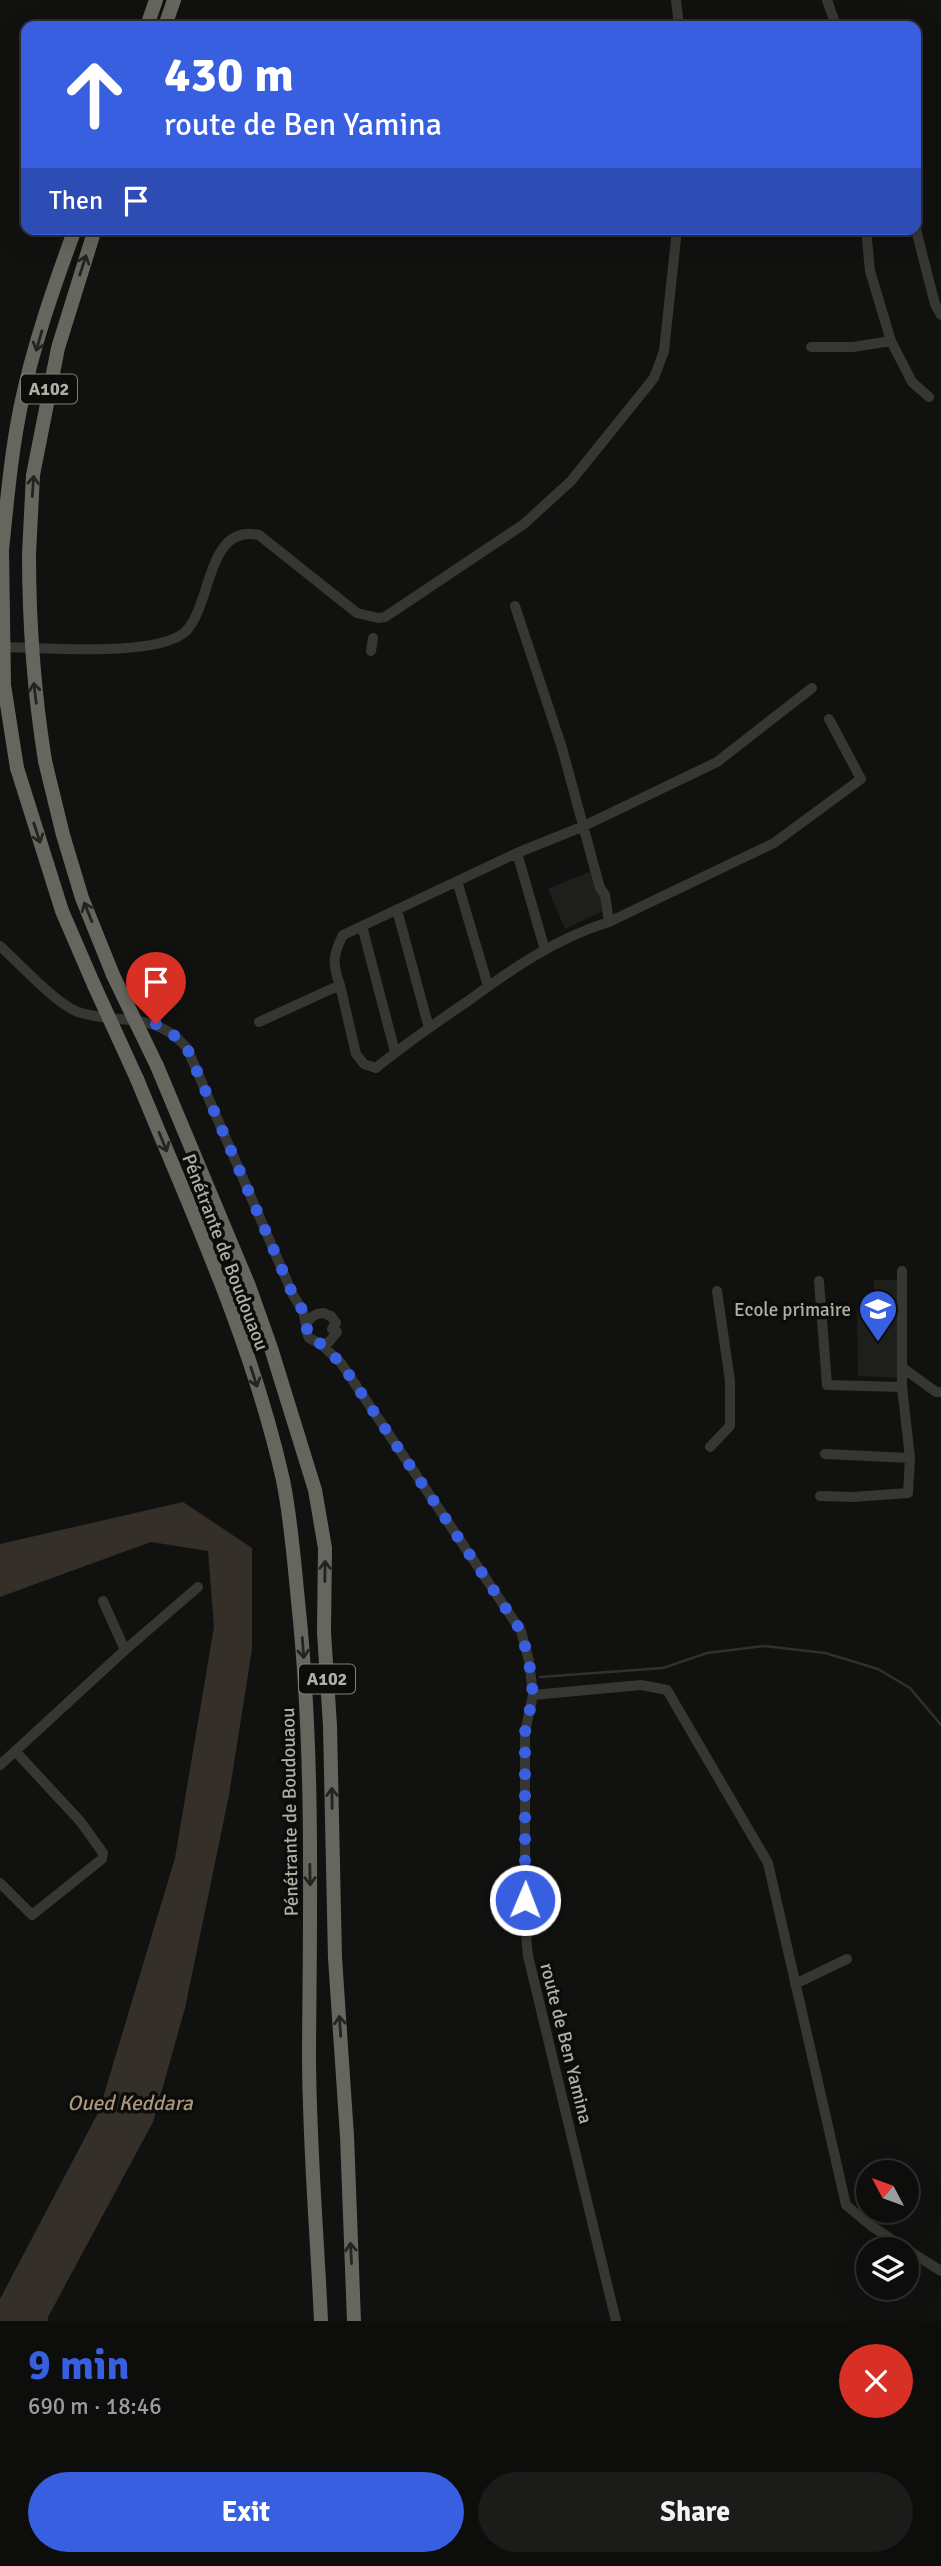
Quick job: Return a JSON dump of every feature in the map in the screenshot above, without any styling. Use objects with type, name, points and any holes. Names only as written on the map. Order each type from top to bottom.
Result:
[{"type":"highway","points":[[149,21],[156,0]]},
{"type":"highway","points":[[167,21],[174,0]]},
{"type":"highway","name":"Pénétrante de Boudouaou","points":[[73,235],[21,404],[10,475],[2,550],[4,685],[17,768],[62,911],[137,1079],[227,1295],[268,1418],[283,1484],[302,1635],[308,1724],[312,2162],[321,2321]]},
{"type":"highway","name":"Pénétrante de Boudouaou","points":[[93,235],[58,348],[33,475],[29,554],[34,693],[45,761],[82,898],[113,975],[157,1066],[249,1286],[315,1490],[325,1548],[324,1632],[330,1726],[335,1958],[347,2136],[354,2321]]},
{"type":"street","points":[[676,0],[678,21]]},
{"type":"street","points":[[827,0],[834,21]]},
{"type":"street","points":[[0,647],[134,649],[175,639],[192,624],[198,614],[216,560],[222,550],[234,537],[247,533],[259,535],[330,594],[363,616],[385,617],[524,524],[545,507],[571,481],[654,378],[664,351],[676,235]]},
{"type":"street","points":[[867,235],[870,271],[891,341],[912,382],[929,397]]},
{"type":"street","points":[[917,235],[935,304],[941,315]]},
{"type":"street","points":[[811,346],[853,346],[891,341]]},
{"type":"street","points":[[515,607],[562,748],[600,888],[605,895],[609,922]]},
{"type":"street","points":[[371,651],[373,638]]},
{"type":"street","points":[[812,688],[717,762],[584,826],[517,853],[343,935],[334,951],[334,971],[340,985],[356,1054],[364,1064],[376,1068],[525,961],[584,930],[609,922],[774,843],[861,779],[829,719]]},
{"type":"street","points":[[517,853],[545,950]]},
{"type":"street","points":[[457,881],[488,986]]},
{"type":"street","points":[[397,910],[429,1028]]},
{"type":"street","points":[[362,926],[395,1052]]},
{"type":"street","points":[[0,946],[66,1006],[89,1014],[156,1024],[178,1038],[187,1048],[293,1295],[303,1311],[309,1338],[321,1344],[329,1342],[337,1332],[332,1329],[336,1323],[334,1320],[327,1314],[318,1313],[293,1295]]},
{"type":"street","points":[[259,1023],[340,985]]},
{"type":"street","points":[[820,1496],[853,1497],[908,1493],[910,1458],[902,1387],[902,1271]]},
{"type":"street","points":[[820,1281],[827,1385],[902,1387]]},
{"type":"street","points":[[710,1447],[730,1426],[730,1381],[717,1291]]},
{"type":"street","points":[[306,1325],[310,1317],[318,1313]]},
{"type":"street","name":"route de Ben Yamina","points":[[335,1336],[341,1363]]},
{"type":"street","name":"route de Ben Yamina","points":[[321,1344],[341,1363],[521,1631],[529,1661],[533,1695],[525,1732],[525,1924],[528,1956],[617,2321]]},
{"type":"street","points":[[903,1368],[936,1392],[941,1392]]},
{"type":"street","points":[[825,1454],[910,1458]]},
{"type":"street","points":[[0,1765],[198,1587]]},
{"type":"street","points":[[103,1601],[125,1650]]},
{"type":"street","points":[[533,1695],[641,1685],[667,1690],[768,1863],[846,2204],[888,2237]]},
{"type":"street","points":[[0,1883],[32,1915],[102,1859],[103,1853],[80,1821],[15,1751]]},
{"type":"street","points":[[795,1984],[847,1959]]},
{"type":"street","points":[[919,2257],[941,2271]]},
{"type":"shaded area","points":[[596,869],[612,907],[565,929],[548,889]]},
{"type":"shaded area","name":"Ecole primaire","points":[[874,1280],[901,1280],[897,1378],[858,1376],[857,1310],[874,1308]]},
{"type":"water","name":"Oued Keddara","points":[[183,1502],[252,1548],[252,1649],[229,1795],[185,2008],[153,2122],[48,2321],[0,2321],[0,2299],[99,2111],[175,1858],[214,1627],[208,1551],[151,1542],[0,1597],[0,1544]]},
{"type":"waterway","points":[[540,1677],[663,1668],[707,1653],[764,1646],[825,1653],[878,1669],[910,1688],[941,1725]]},
{"type":"place","name":"Ecole primaire","points":[[878,1343]]},
{"type":"route","points":[[156,1024],[178,1038],[187,1048],[293,1295],[303,1311],[306,1334],[341,1363],[521,1631],[529,1661],[533,1695],[525,1732],[525,1900]]}]
